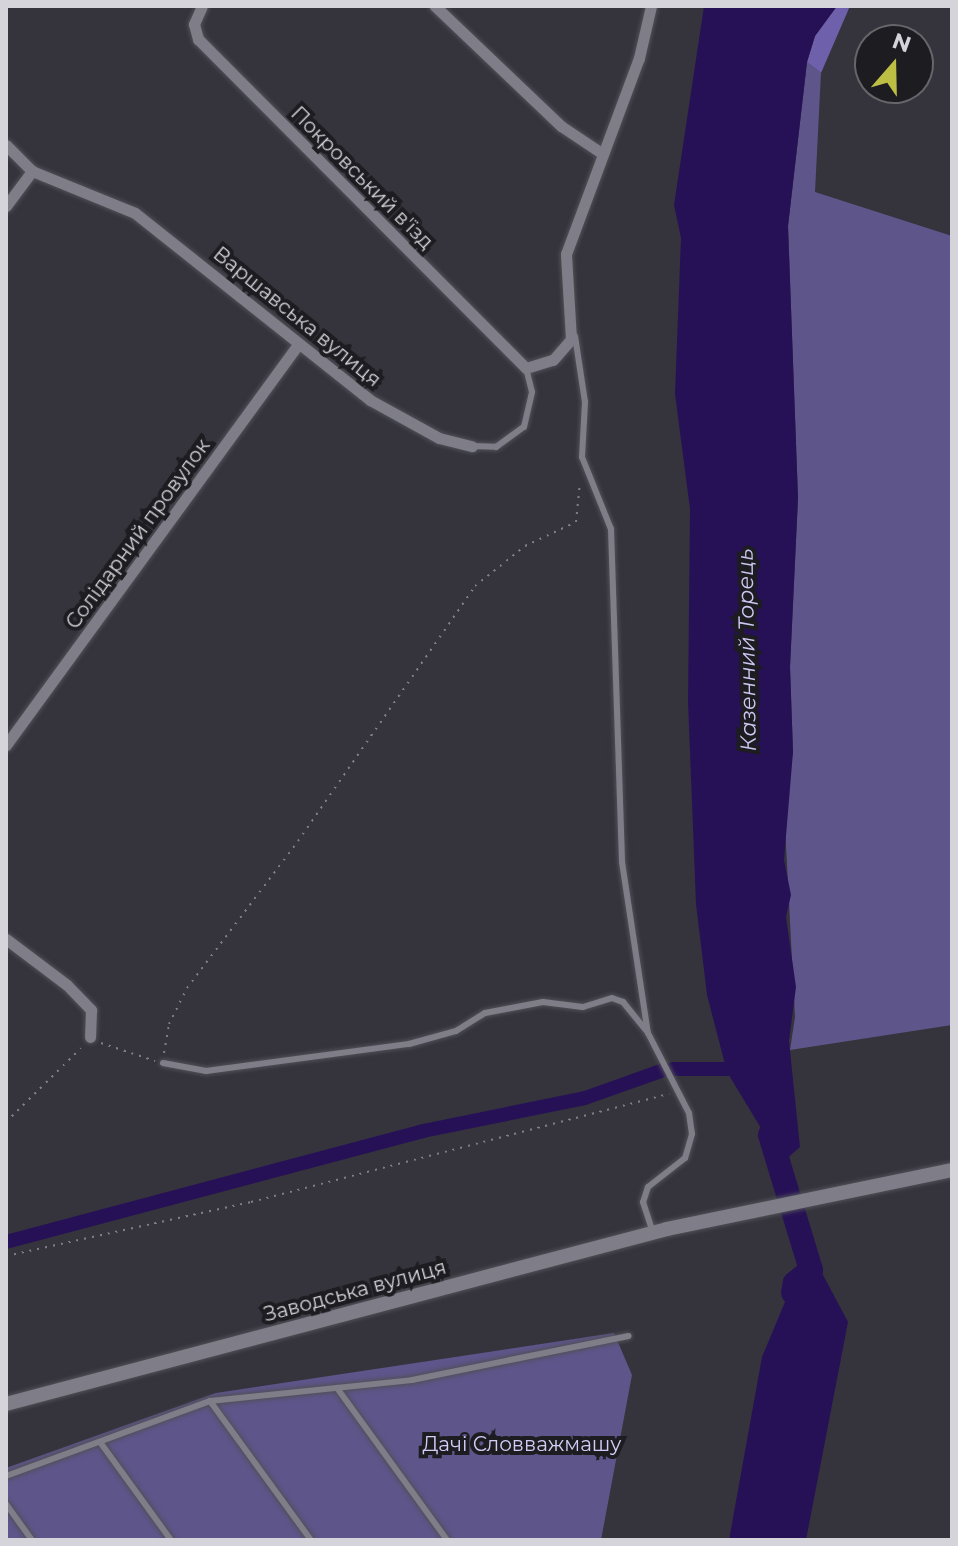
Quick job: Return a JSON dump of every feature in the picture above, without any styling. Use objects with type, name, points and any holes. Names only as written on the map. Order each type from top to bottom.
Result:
[{"type":"street","name":"Покровський в'їзд","points":[[202,6],[194,24],[198,39],[526,368]]},
{"type":"street","points":[[435,6],[561,126],[603,154]]},
{"type":"street","points":[[526,368],[559,355],[573,327],[566,254],[639,58],[651,6]]},
{"type":"street","name":"Варшавська вулиця","points":[[6,145],[32,171],[135,213],[298,344],[408,423],[472,446]]},
{"type":"street","points":[[6,206],[32,171]]},
{"type":"street","name":"Солідарний провулок","points":[[6,745],[298,344]]},
{"type":"street","points":[[6,939],[91,1010],[90,1037]]},
{"type":"street","name":"Заводська вулиця","points":[[6,1404],[653,1232],[952,1170]]},
{"type":"lane","points":[[573,327],[585,402],[582,457],[611,529],[622,862],[648,1033]]},
{"type":"lane","name":"Варшавська вулиця","points":[[472,446],[496,447],[524,427],[532,392],[526,368]]},
{"type":"lane","points":[[163,1063],[206,1071],[409,1044],[456,1031],[485,1013],[543,1002],[583,1007],[612,998],[623,1002],[648,1033],[689,1113],[692,1134],[685,1158],[648,1187],[643,1202],[653,1232]]},
{"type":"lane","points":[[6,1476],[210,1401],[412,1380],[629,1336]]},
{"type":"lane","points":[[337,1388],[447,1540]]},
{"type":"lane","points":[[210,1401],[311,1540]]},
{"type":"lane","points":[[100,1442],[171,1540]]},
{"type":"lane","points":[[6,1504],[32,1540]]},
{"type":"path","points":[[6,1122],[43,1090],[90,1037],[131,1056],[163,1063],[169,1024],[187,988],[298,841],[475,586],[525,546],[576,522],[582,457]]},
{"type":"path","points":[[6,1256],[251,1202],[677,1092]]},
{"type":"green space","points":[[807,62],[821,73],[815,192],[952,236],[952,1025],[790,1050],[795,1017],[784,807],[793,752],[790,667],[798,498],[788,226]]},
{"type":"green space","name":"Дачі Словважмашу","points":[[614,1333],[632,1375],[601,1540],[6,1540],[6,1468],[216,1393]]},
{"type":"shaded area","points":[[837,6],[850,6],[821,73],[807,62],[815,36]]},
{"type":"water","points":[[704,6],[837,6],[815,36],[807,62],[788,226],[798,498],[790,667],[793,752],[784,860],[791,895],[786,917],[796,987],[789,1041],[800,1147],[782,1163],[727,1072],[707,995],[696,904],[688,702],[690,509],[675,394],[681,238],[674,205]]},
{"type":"water","points":[[800,1266],[822,1273],[848,1322],[806,1540],[729,1540],[762,1357]]},
{"type":"waterway","points":[[673,1069],[745,1069]]},
{"type":"waterway","points":[[6,1242],[423,1131],[585,1098],[661,1071]]},
{"type":"waterway","name":"Казенний Торець","points":[[770,1135],[811,1270],[795,1283],[793,1293]]}]
